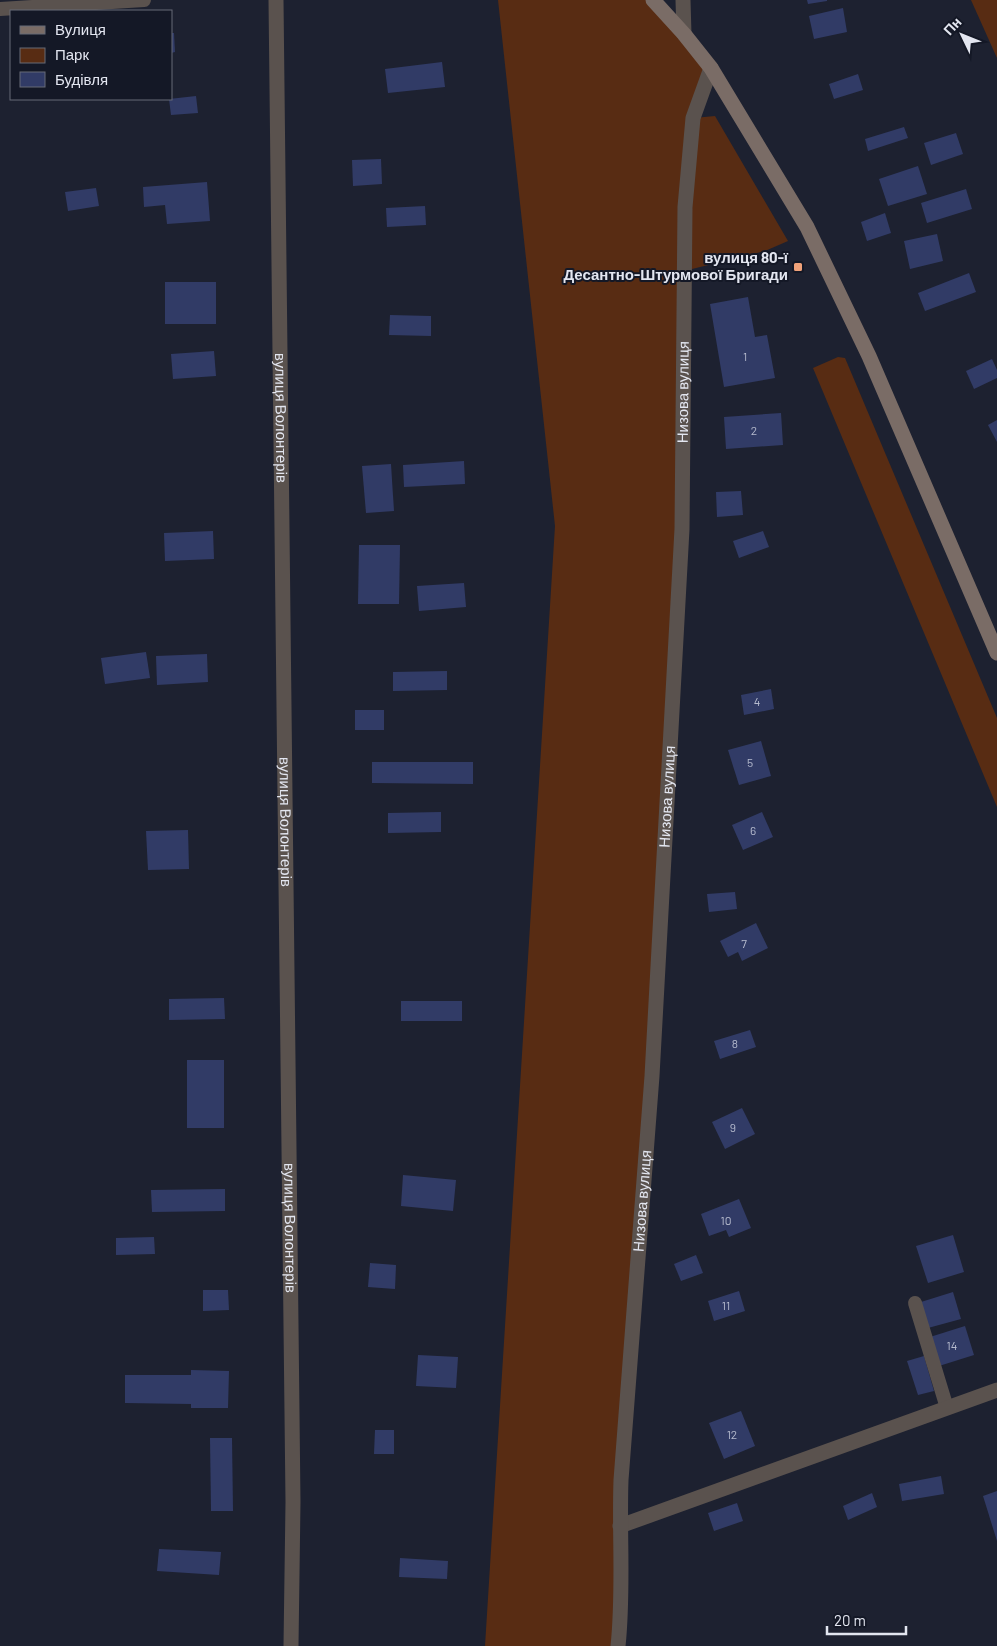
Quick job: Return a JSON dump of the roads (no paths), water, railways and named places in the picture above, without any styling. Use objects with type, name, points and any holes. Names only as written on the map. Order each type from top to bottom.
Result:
[{"type":"street","name":"вулиця Волонтерів","points":[[276,0],[293,1462],[290,1646]]},
{"type":"street","points":[[653,0],[684,34],[711,68],[807,227],[869,356],[997,653]]},
{"type":"street","points":[[683,0],[684,34]]},
{"type":"street","name":"Низова вулиця","points":[[618,1646],[622,1613],[621,1480],[652,1076],[682,529],[685,207],[693,118],[711,68]]},
{"type":"street","points":[[620,1526],[997,1390]]},
{"type":"lane","points":[[0,9],[144,0]]},
{"type":"lane","points":[[915,1304],[947,1408]]},
{"type":"place","name":"вулиця 80-ї Десантно-Штурмової Бригади","points":[[798,267]]}]
